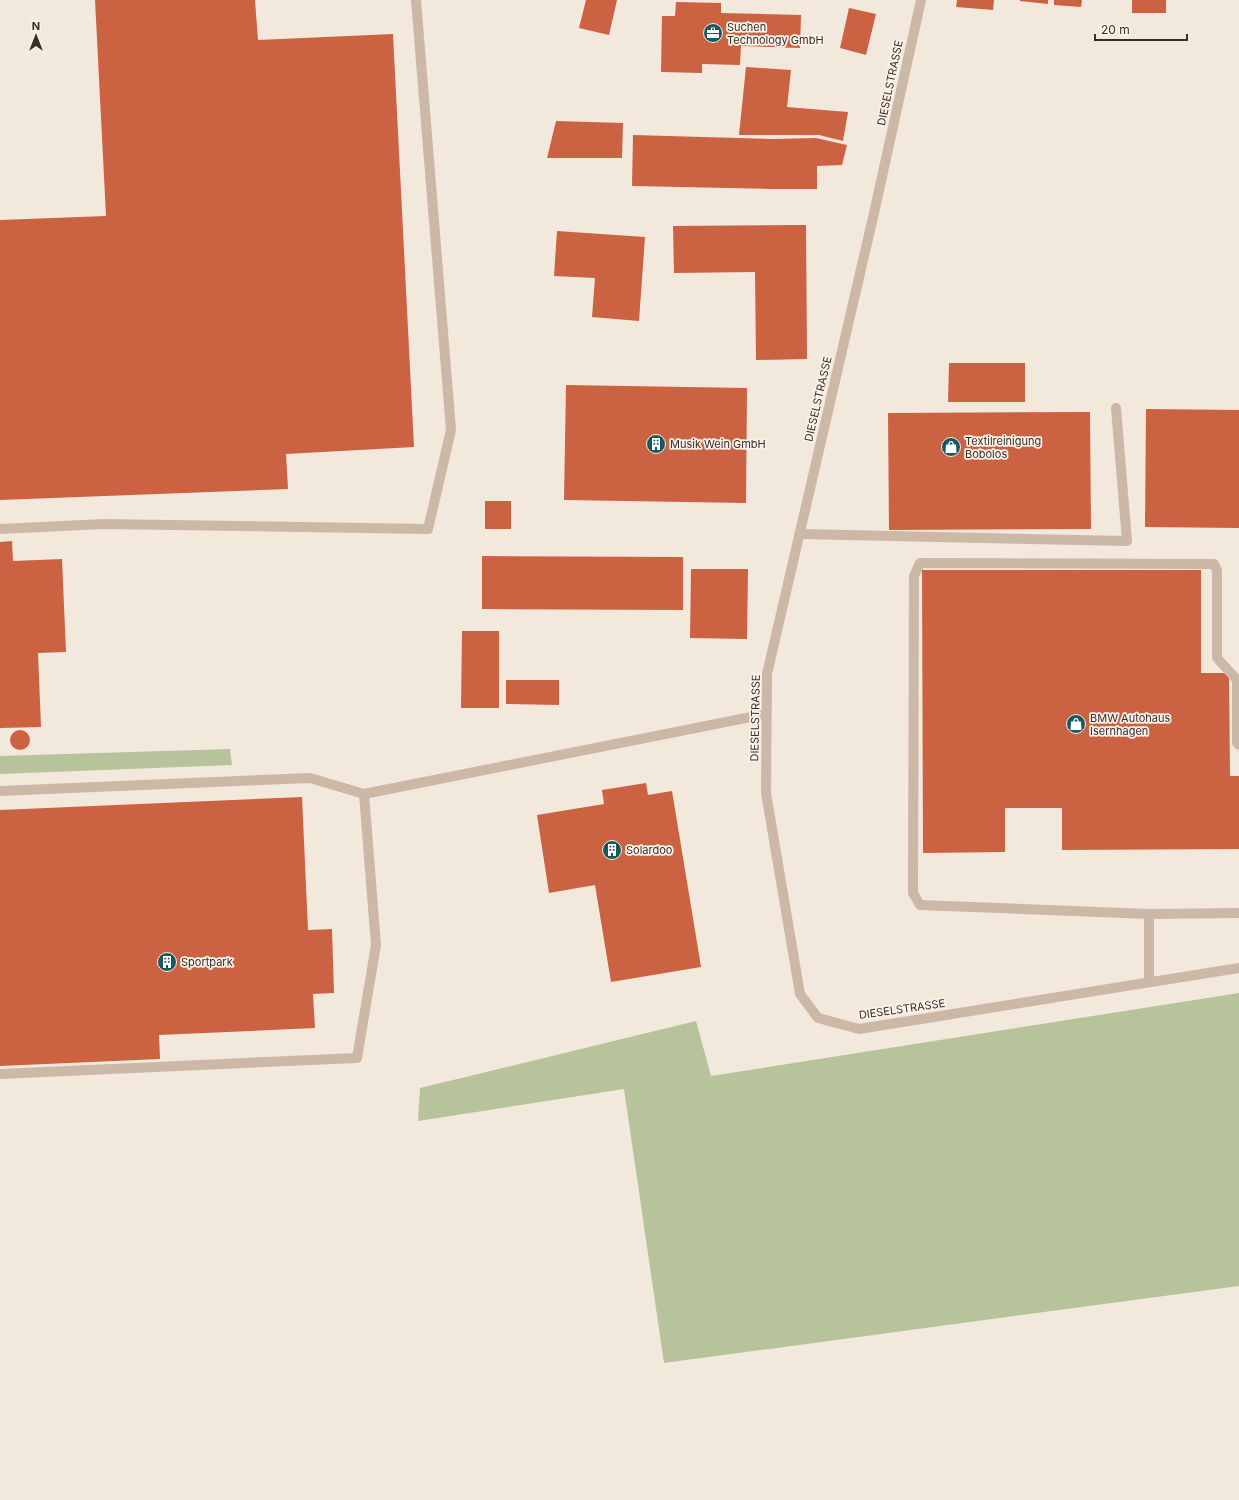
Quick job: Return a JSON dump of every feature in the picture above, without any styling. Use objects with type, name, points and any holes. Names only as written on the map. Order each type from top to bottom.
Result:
[{"type":"street","points":[[0,529],[103,524],[428,529],[451,430],[416,0]]},
{"type":"street","name":"DIESELSTRASSE","points":[[921,0],[871,225],[767,674],[766,793],[800,994],[818,1018],[859,1029],[1239,968]]},
{"type":"street","points":[[799,534],[1127,541],[1116,408]]},
{"type":"street","points":[[1239,745],[1237,743],[1238,680],[1217,658],[1217,571],[1214,564],[920,563],[914,576],[913,893],[920,905],[1149,914],[1239,913]]},
{"type":"street","points":[[0,791],[310,778],[364,794],[766,714]]},
{"type":"street","points":[[0,1074],[357,1058],[376,945],[364,794]]},
{"type":"street","points":[[1149,914],[1149,982]]},
{"type":"green space","points":[[230,749],[232,765],[0,774],[0,756]]},
{"type":"green space","points":[[1239,993],[1239,1286],[664,1363],[624,1089],[418,1121],[420,1088],[696,1021],[711,1076]]},
{"type":"building","points":[[95,0],[255,0],[258,40],[393,34],[414,447],[286,454],[288,489],[0,500],[0,220],[106,216]]},
{"type":"building","points":[[586,0],[617,0],[609,35],[579,28]]},
{"type":"building","points":[[957,0],[994,0],[993,10],[956,7]]},
{"type":"building","points":[[1048,0],[1048,4],[1020,1]]},
{"type":"building","points":[[1054,0],[1082,0],[1081,7],[1054,5]]},
{"type":"building","points":[[1132,0],[1166,0],[1166,13],[1132,13]]},
{"type":"building","points":[[676,2],[721,3],[721,13],[801,15],[800,48],[741,46],[740,65],[702,64],[702,73],[661,72],[662,16],[675,16]]},
{"type":"building","points":[[849,8],[876,14],[866,55],[840,48]]},
{"type":"building","points":[[746,67],[791,70],[787,107],[848,112],[843,141],[819,135],[739,135]]},
{"type":"building","points":[[556,121],[623,123],[622,158],[547,158]]},
{"type":"building","points":[[633,135],[773,139],[816,138],[847,145],[842,165],[817,166],[817,189],[632,186]]},
{"type":"building","points":[[806,225],[807,359],[756,360],[755,272],[674,273],[673,226]]},
{"type":"building","points":[[557,231],[645,237],[639,321],[592,317],[595,278],[554,276]]},
{"type":"building","points":[[949,363],[1025,363],[1025,402],[948,402]]},
{"type":"building","name":"Musik Wein GmbH","points":[[566,385],[747,388],[746,503],[564,500]]},
{"type":"building","points":[[1146,409],[1239,410],[1239,528],[1145,527]]},
{"type":"building","points":[[1090,412],[1091,529],[889,530],[888,413]]},
{"type":"building","points":[[485,501],[511,501],[511,529],[485,529]]},
{"type":"building","points":[[12,541],[13,561],[62,559],[66,652],[38,653],[41,727],[0,728],[0,542]]},
{"type":"building","points":[[482,556],[683,557],[683,610],[482,609]]},
{"type":"building","points":[[691,569],[748,569],[747,639],[690,638]]},
{"type":"building","name":"BMW Autohaus Isernhagen","points":[[922,570],[1201,570],[1201,673],[1229,673],[1230,776],[1239,776],[1239,849],[1062,850],[1062,808],[1005,808],[1005,852],[923,853]]},
{"type":"building","points":[[462,631],[499,631],[499,708],[461,708]]},
{"type":"building","points":[[506,680],[559,680],[559,705],[506,704]]},
{"type":"building","points":[[16,730],[24,730],[30,736],[30,744],[24,750],[16,750],[10,744],[10,736]]},
{"type":"building","name":"Solardoo","points":[[646,783],[648,795],[672,791],[701,967],[611,982],[595,885],[549,893],[537,815],[604,804],[602,790]]},
{"type":"building","name":"Sportpark","points":[[302,797],[308,930],[332,929],[334,993],[313,994],[315,1028],[159,1035],[160,1059],[0,1066],[0,810]]},
{"type":"place","name":"Suchen Technology GmbH","points":[[713,33]]},
{"type":"place","name":"Musik Wein GmbH","points":[[656,444]]},
{"type":"place","name":"Textilreinigung Bobolos","points":[[951,447]]},
{"type":"place","name":"BMW Autohaus Isernhagen","points":[[1076,724]]},
{"type":"place","name":"Solardoo","points":[[612,850]]},
{"type":"place","name":"Sportpark","points":[[167,962]]}]
